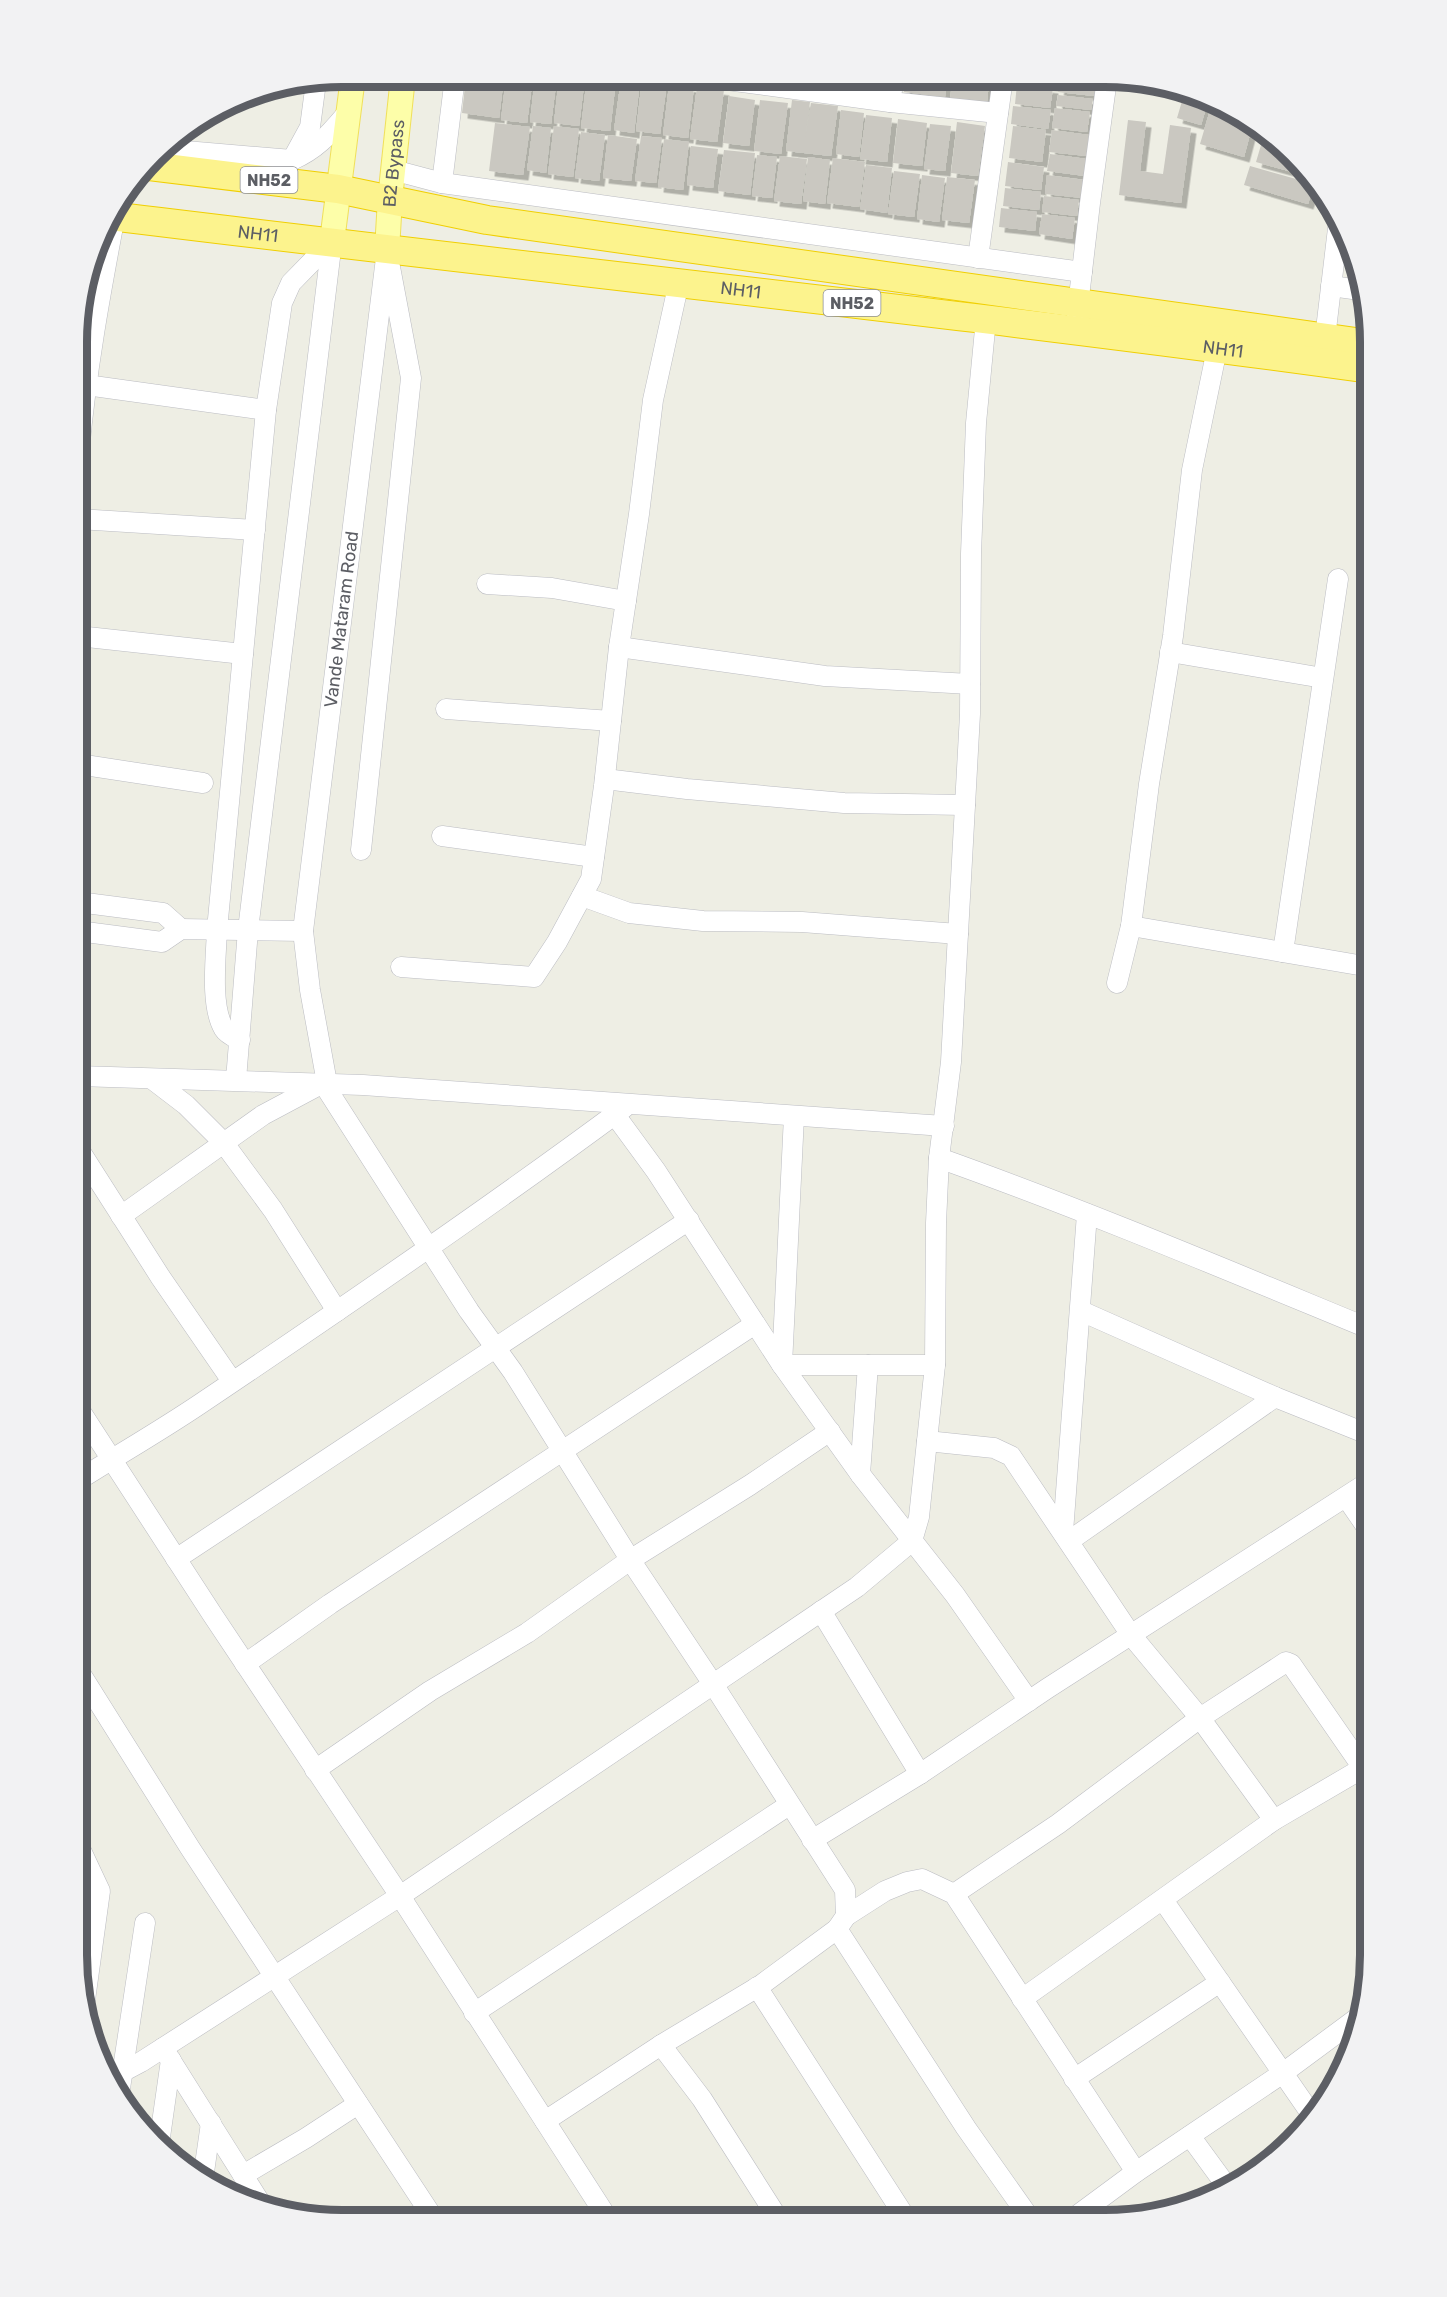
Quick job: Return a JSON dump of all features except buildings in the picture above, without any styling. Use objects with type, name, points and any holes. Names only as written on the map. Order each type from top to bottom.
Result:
[{"type":"highway","name":"NH52","points":[[157,167],[338,189],[487,220],[1077,318],[1360,343]]},
{"type":"highway","name":"NH11","points":[[120,217],[986,319],[1077,318],[1217,349],[1360,368]]},
{"type":"main road","points":[[332,241],[352,87]]},
{"type":"main road","name":"B2 Bypass","points":[[387,250],[402,87]]},
{"type":"street","points":[[442,183],[454,87]]},
{"type":"street","points":[[779,87],[998,113]]},
{"type":"street","points":[[890,102],[892,87]]},
{"type":"street","points":[[978,258],[1002,87]]},
{"type":"street","points":[[1077,318],[1106,87]]},
{"type":"street","points":[[292,160],[310,127],[315,89]]},
{"type":"street","points":[[174,150],[292,160],[321,144],[350,111]]},
{"type":"street","points":[[393,170],[442,183],[1082,272]]},
{"type":"street","points":[[1325,338],[1337,236]]},
{"type":"street","points":[[87,357],[109,238]]},
{"type":"street","points":[[240,1040],[225,1032],[218,1016],[217,930],[266,410],[282,303],[291,283],[332,241]]},
{"type":"street","points":[[236,1080],[248,930],[332,241]]},
{"type":"street","points":[[361,850],[411,378],[387,250]]},
{"type":"street","name":"Vande Mataram Road","points":[[325,1083],[303,931],[387,250]]},
{"type":"street","points":[[401,967],[534,977],[557,942],[591,879],[619,647],[653,400],[679,282]]},
{"type":"street","points":[[1331,286],[1354,289]]},
{"type":"street","points":[[117,2076],[167,2054],[275,1977],[400,1896],[857,1587],[912,1540],[919,1517],[935,1365],[939,1158],[951,1062],[970,684],[971,555],[976,423],[986,319]]},
{"type":"street","points":[[1117,983],[1131,926],[1149,784],[1170,652],[1192,470],[1217,349]]},
{"type":"street","points":[[87,385],[266,410]]},
{"type":"street","points":[[87,520],[255,530]]},
{"type":"street","points":[[1283,952],[1338,579]]},
{"type":"street","points":[[486,584],[552,588],[626,601]]},
{"type":"street","points":[[87,637],[243,654]]},
{"type":"street","points":[[619,647],[825,676],[970,684]]},
{"type":"street","points":[[1170,652],[1323,678]]},
{"type":"street","points":[[446,710],[611,721]]},
{"type":"street","points":[[87,765],[203,783]]},
{"type":"street","points":[[604,779],[844,803],[965,805]]},
{"type":"street","points":[[442,836],[594,857]]},
{"type":"street","points":[[582,896],[629,913],[703,921],[802,922],[958,934]]},
{"type":"street","points":[[87,903],[163,914],[181,929]]},
{"type":"street","points":[[1131,926],[1360,965]]},
{"type":"street","points":[[87,933],[162,942],[181,929],[303,931]]},
{"type":"street","points":[[87,1076],[325,1083],[622,1109],[794,1116],[944,1126]]},
{"type":"street","points":[[152,1079],[186,1105],[223,1142],[273,1210],[337,1311]]},
{"type":"street","points":[[121,1216],[263,1115],[325,1083]]},
{"type":"street","points":[[325,1083],[428,1247],[513,1372],[630,1560],[713,1684],[844,1890],[842,1923],[966,2128],[1024,2210]]},
{"type":"street","points":[[622,1109],[656,1171],[782,1365],[860,1474],[955,1596],[1029,1701]]},
{"type":"street","points":[[87,1475],[337,1311],[557,1158],[622,1109]]},
{"type":"street","points":[[782,1365],[794,1116]]},
{"type":"street","points":[[939,1158],[1088,1214],[1360,1325]]},
{"type":"street","points":[[87,1162],[161,1278],[232,1381]]},
{"type":"street","points":[[1066,1537],[1088,1214]]},
{"type":"street","points":[[176,1559],[689,1220]]},
{"type":"street","points":[[1081,1311],[1360,1432]]},
{"type":"street","points":[[245,1664],[330,1604],[755,1324]]},
{"type":"street","points":[[782,1365],[935,1365]]},
{"type":"street","points":[[860,1474],[868,1365]]},
{"type":"street","points":[[1066,1537],[1275,1397]]},
{"type":"street","points":[[87,1422],[400,1896],[602,2210]]},
{"type":"street","points":[[315,1770],[430,1691],[527,1633],[630,1560],[750,1485],[830,1431]]},
{"type":"street","points":[[927,1441],[994,1448],[1011,1456],[1131,1635],[1200,1718],[1274,1820]]},
{"type":"street","points":[[812,1840],[920,1774],[1360,1488]]},
{"type":"street","points":[[1346,1497],[1360,1517]]},
{"type":"street","points":[[821,1611],[920,1774]]},
{"type":"street","points":[[954,1894],[1058,1824],[1200,1718],[1286,1662],[1291,1664],[1360,1764]]},
{"type":"street","points":[[87,1684],[190,1848],[428,2210]]},
{"type":"street","points":[[1022,1999],[1274,1820],[1360,1776]]},
{"type":"street","points":[[474,2013],[789,1804]]},
{"type":"street","points":[[87,1863],[100,1891],[89,1981]]},
{"type":"street","points":[[545,2121],[661,2045],[758,1987],[885,1891],[907,1882],[922,1880],[954,1894],[1136,2172]]},
{"type":"street","points":[[1163,1900],[1308,2109]]},
{"type":"street","points":[[116,2074],[145,1923]]},
{"type":"street","points":[[1074,2079],[1220,1982]]},
{"type":"street","points":[[758,1987],[901,2210]]},
{"type":"street","points":[[1085,2210],[1136,2172],[1283,2073],[1350,2023]]},
{"type":"street","points":[[661,2045],[702,2099],[772,2210]]},
{"type":"street","points":[[167,2054],[256,2195]]},
{"type":"street","points":[[160,2133],[167,2054]]},
{"type":"street","points":[[243,2175],[358,2104]]},
{"type":"street","points":[[204,2170],[211,2123]]},
{"type":"street","points":[[1190,2136],[1223,2181]]}]
